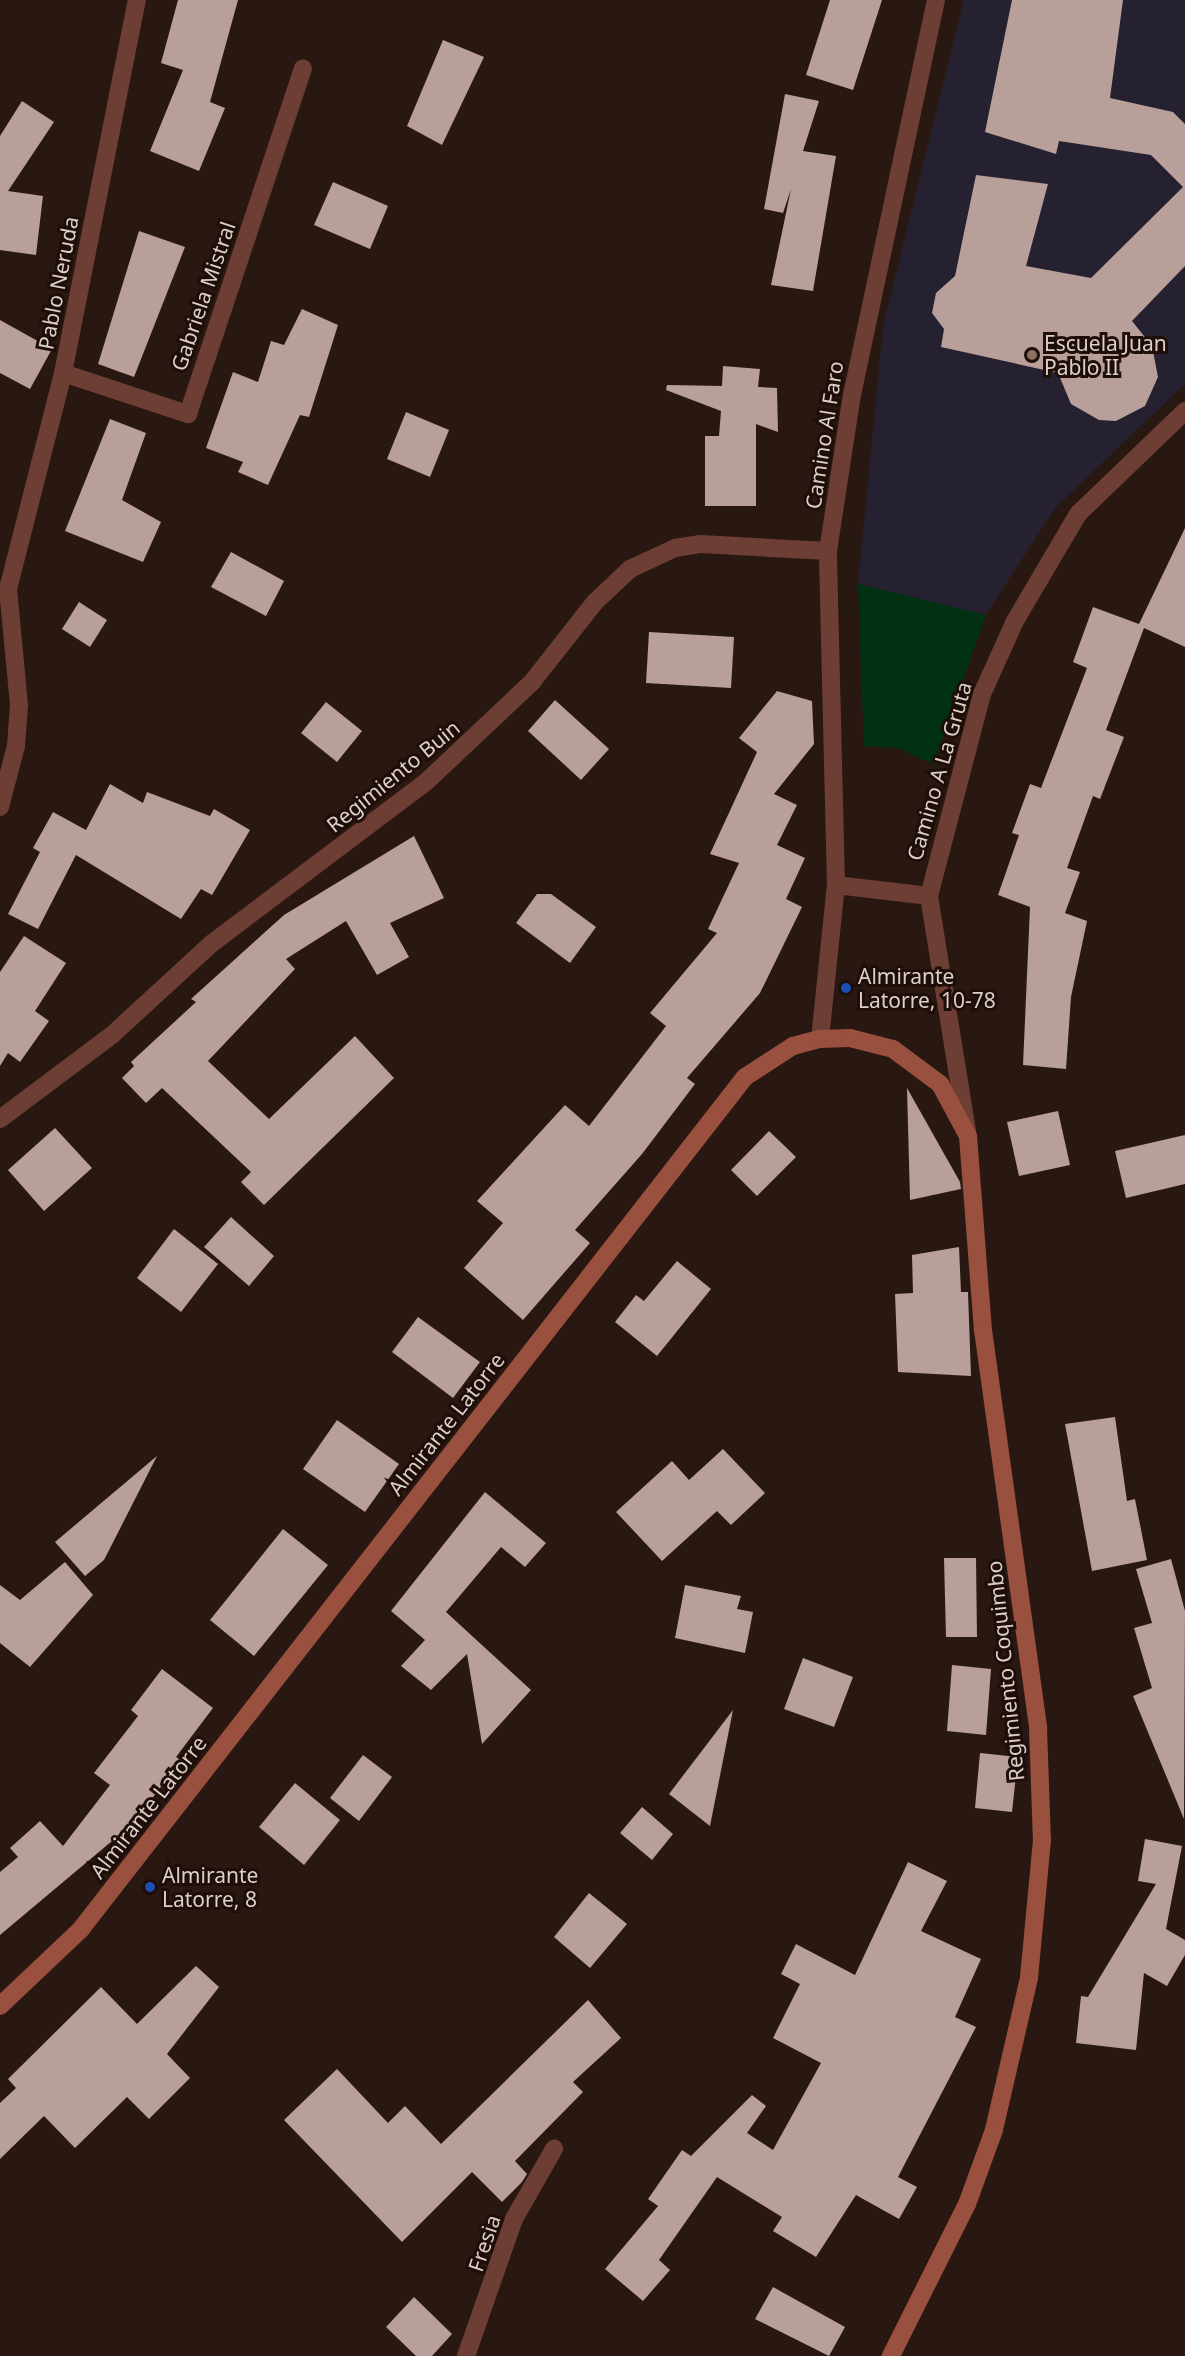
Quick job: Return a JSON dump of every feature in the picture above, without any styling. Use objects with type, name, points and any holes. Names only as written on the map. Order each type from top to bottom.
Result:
[{"type":"main road","name":"Almirante Latorre","points":[[0,2006],[81,1929],[746,1077],[776,1055],[820,1039],[865,1041],[919,1065],[940,1084],[968,1136]]},
{"type":"main road","name":"Regimiento Coquimbo","points":[[891,2356],[967,2205],[994,2130],[1017,2044],[1038,1910],[1038,1728],[983,1330],[968,1136]]},
{"type":"street","name":"Pablo Neruda","points":[[0,807],[18,715],[7,622],[7,560],[63,373],[137,0]]},
{"type":"street","name":"Camino Al Faro","points":[[820,1039],[836,885],[828,551],[852,395],[936,0]]},
{"type":"street","name":"Gabriela Mistral","points":[[63,373],[188,414],[303,69]]},
{"type":"street","name":"Camino A La Gruta","points":[[968,1136],[929,896],[982,694],[1015,621],[1078,514],[1185,411]]},
{"type":"street","name":"Regimiento Buin","points":[[0,1119],[112,1035],[212,944],[426,782],[532,682],[595,602],[630,569],[675,548],[701,544],[828,551]]},
{"type":"street","points":[[836,885],[929,896]]},
{"type":"street","name":"Fresia","points":[[466,2356],[514,2219],[555,2149]]},
{"type":"shaded area","name":"Escuela Juan Pablo II","points":[[964,0],[1185,0],[1185,384],[1057,506],[986,614],[933,764],[898,748],[864,746],[858,584],[883,326]]},
{"type":"green space","points":[[858,584],[986,615],[933,764],[898,748],[864,746]]},
{"type":"building","points":[[178,0],[238,0],[210,102],[225,108],[199,171],[150,151],[183,70],[161,63]]},
{"type":"building","points":[[830,0],[882,0],[853,90],[806,75]]},
{"type":"building","points":[[1012,0],[1123,0],[1110,98],[1173,112],[1185,124],[1185,266],[1132,321],[1152,346],[1158,377],[1145,406],[1116,421],[1099,420],[1071,404],[1058,373],[941,347],[944,329],[932,313],[936,293],[955,276],[976,175],[1048,184],[1026,266],[1091,278],[1183,187],[1151,155],[1059,141],[1056,154],[985,132]]},
{"type":"building","points":[[443,40],[484,57],[442,145],[407,126]]},
{"type":"building","points":[[785,94],[819,101],[803,151],[836,156],[813,291],[771,285],[791,189],[783,213],[764,209]]},
{"type":"building","points":[[22,101],[54,122],[8,191],[43,196],[36,255],[0,250],[0,136]]},
{"type":"building","points":[[333,182],[388,206],[370,249],[314,225]]},
{"type":"building","points":[[139,231],[185,247],[134,377],[98,364]]},
{"type":"building","points":[[302,309],[338,325],[309,417],[300,415],[268,485],[238,472],[243,462],[206,448],[233,372],[258,382],[271,341],[284,345]]},
{"type":"building","points":[[0,320],[52,349],[30,389],[0,373]]},
{"type":"building","points":[[723,366],[760,369],[758,387],[777,388],[778,432],[756,424],[756,506],[705,506],[705,436],[719,436],[721,411],[666,390],[667,385],[722,386]]},
{"type":"building","points":[[406,412],[449,430],[430,477],[387,459]]},
{"type":"building","points":[[110,419],[146,433],[122,500],[161,522],[143,562],[65,531]]},
{"type":"building","points":[[1185,528],[1185,647],[1144,628],[1106,730],[1124,737],[1100,799],[1093,796],[1067,868],[1080,872],[1065,913],[1087,921],[1071,997],[1066,1069],[1023,1065],[1030,907],[998,895],[1019,835],[1012,833],[1030,784],[1041,788],[1087,668],[1073,662],[1093,607],[1139,624]]},
{"type":"building","points":[[231,552],[284,581],[266,616],[211,587]]},
{"type":"building","points":[[79,602],[107,620],[90,647],[62,629]]},
{"type":"building","points":[[649,632],[734,637],[731,688],[646,683]]},
{"type":"building","points":[[777,691],[812,701],[814,744],[774,794],[797,805],[777,845],[805,858],[786,899],[802,907],[760,993],[687,1078],[695,1084],[642,1154],[575,1230],[590,1243],[523,1320],[464,1268],[503,1223],[477,1201],[565,1105],[589,1126],[666,1026],[650,1013],[717,933],[708,929],[739,863],[710,854],[757,752],[739,738]]},
{"type":"building","points":[[555,700],[609,749],[581,780],[528,731]]},
{"type":"building","points":[[326,702],[362,731],[337,762],[301,733]]},
{"type":"building","points":[[110,784],[143,803],[147,792],[210,816],[214,809],[250,830],[212,895],[201,889],[181,919],[76,855],[38,929],[8,914],[40,852],[33,848],[53,812],[86,830]]},
{"type":"building","points":[[414,836],[444,898],[390,923],[409,957],[377,975],[346,921],[286,959],[295,969],[208,1061],[269,1119],[355,1036],[394,1078],[264,1205],[241,1182],[251,1172],[162,1088],[146,1103],[122,1078],[134,1066],[131,1062],[196,1002],[191,999],[284,915]]},
{"type":"building","points":[[537,894],[551,894],[596,927],[570,963],[516,923]]},
{"type":"building","points":[[24,936],[66,963],[35,1011],[49,1021],[20,1062],[8,1053],[0,1066],[0,972]]},
{"type":"building","points":[[907,1088],[960,1182],[961,1189],[910,1200]]},
{"type":"building","points":[[1058,1111],[1070,1165],[1019,1176],[1007,1122]]},
{"type":"building","points":[[55,1128],[92,1168],[44,1211],[8,1170]]},
{"type":"building","points":[[769,1131],[796,1157],[757,1196],[731,1170]]},
{"type":"building","points":[[1185,1135],[1185,1184],[1126,1198],[1115,1151]]},
{"type":"building","points":[[231,1217],[274,1256],[249,1286],[204,1247]]},
{"type":"building","points":[[174,1229],[218,1264],[181,1312],[137,1278]]},
{"type":"building","points":[[959,1247],[961,1292],[968,1292],[971,1376],[898,1372],[895,1294],[913,1293],[912,1255]]},
{"type":"building","points":[[677,1261],[711,1289],[657,1356],[615,1322],[636,1295],[644,1301]]},
{"type":"building","points":[[418,1317],[480,1362],[453,1398],[392,1352]]},
{"type":"building","points":[[1115,1417],[1127,1501],[1135,1499],[1147,1560],[1092,1571],[1065,1424]]},
{"type":"building","points":[[337,1420],[399,1464],[365,1512],[303,1469]]},
{"type":"building","points":[[723,1449],[765,1493],[731,1525],[717,1511],[662,1561],[616,1512],[672,1461],[689,1480]]},
{"type":"building","points":[[157,1456],[104,1560],[85,1576],[55,1542]]},
{"type":"building","points":[[485,1492],[546,1543],[525,1567],[501,1547],[446,1612],[531,1690],[482,1744],[467,1654],[431,1690],[401,1666],[425,1640],[391,1611]]},
{"type":"building","points":[[283,1529],[328,1565],[254,1656],[210,1620]]},
{"type":"building","points":[[944,1558],[976,1558],[977,1637],[946,1637]]},
{"type":"building","points":[[1171,1559],[1185,1611],[1184,1819],[1133,1696],[1152,1688],[1134,1628],[1152,1623],[1136,1569]]},
{"type":"building","points":[[65,1562],[93,1595],[30,1667],[0,1643],[0,1585],[20,1600]]},
{"type":"building","points":[[685,1585],[741,1596],[737,1609],[753,1612],[745,1653],[675,1638]]},
{"type":"building","points":[[803,1658],[853,1677],[834,1727],[784,1709]]},
{"type":"building","points":[[952,1665],[991,1669],[986,1735],[947,1731]]},
{"type":"building","points":[[162,1669],[213,1708],[176,1757],[181,1760],[117,1845],[112,1841],[0,1935],[0,1872],[18,1857],[10,1848],[40,1821],[63,1846],[110,1785],[94,1773],[138,1716],[131,1710]]},
{"type":"building","points":[[733,1710],[710,1826],[669,1794]]},
{"type":"building","points":[[980,1753],[1018,1757],[1012,1812],[975,1808]]},
{"type":"building","points":[[363,1755],[392,1777],[359,1821],[330,1798]]},
{"type":"building","points":[[295,1783],[340,1820],[304,1865],[259,1827]]},
{"type":"building","points":[[642,1807],[673,1834],[652,1860],[620,1833]]},
{"type":"building","points":[[1145,1839],[1182,1846],[1166,1929],[1185,1940],[1185,1955],[1167,1986],[1144,1973],[1136,2050],[1076,2043],[1081,1996],[1088,1997],[1156,1884],[1138,1881]]},
{"type":"building","points":[[908,1862],[947,1881],[921,1931],[981,1959],[955,2017],[976,2027],[898,2177],[917,2187],[899,2219],[856,2195],[816,2257],[773,2231],[782,2217],[717,2177],[659,2260],[670,2270],[643,2301],[605,2269],[658,2206],[648,2199],[682,2150],[691,2156],[752,2095],[766,2106],[747,2133],[773,2150],[821,2063],[773,2038],[800,1984],[781,1974],[796,1944],[855,1975]]},
{"type":"building","points":[[589,1893],[627,1924],[590,1968],[554,1937]]},
{"type":"building","points":[[196,1966],[219,1987],[167,2054],[190,2078],[149,2119],[127,2097],[75,2148],[44,2116],[0,2159],[0,2103],[16,2088],[8,2079],[101,1987],[137,2024]]},
{"type":"building","points":[[588,2000],[621,2038],[573,2082],[583,2092],[515,2161],[527,2174],[522,2182],[502,2202],[472,2172],[402,2242],[284,2120],[337,2069],[388,2123],[405,2106],[441,2144]]},
{"type":"building","points":[[773,2287],[845,2327],[829,2356],[755,2319]]},
{"type":"building","points":[[414,2297],[452,2334],[432,2356],[416,2356],[386,2327]]},
{"type":"place","name":"Escuela Juan Pablo II","points":[[1032,355]]},
{"type":"place","name":"Almirante Latorre, 10-78","points":[[846,988]]},
{"type":"place","name":"Almirante Latorre, 8","points":[[150,1887]]}]
